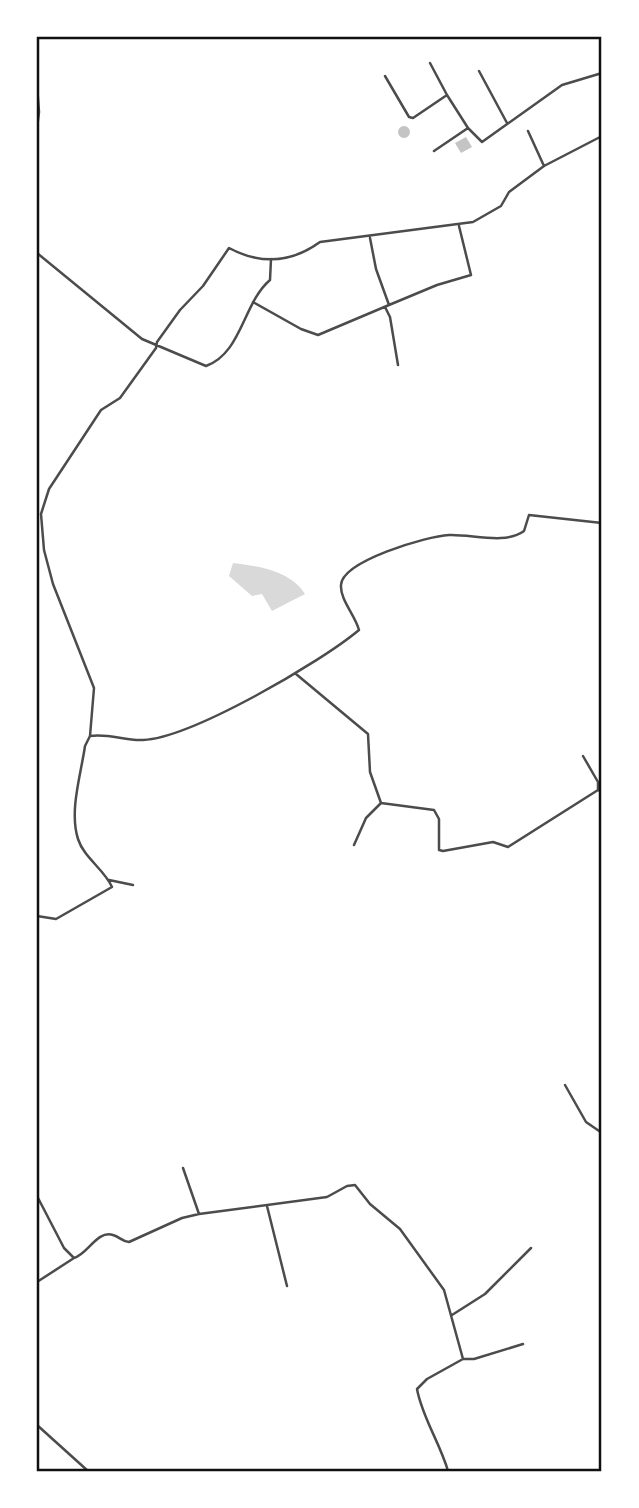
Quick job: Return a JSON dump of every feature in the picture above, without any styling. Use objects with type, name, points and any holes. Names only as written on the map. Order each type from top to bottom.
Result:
[{"type":"street","points":[[430,62],[468,128],[482,142],[562,85],[602,73]]},
{"type":"street","points":[[479,71],[507,123]]},
{"type":"street","points":[[385,76],[409,117],[413,118],[447,95]]},
{"type":"street","points":[[37,85],[37,128]]},
{"type":"street","points":[[433,151],[468,128]]},
{"type":"street","points":[[528,131],[544,166]]},
{"type":"street","points":[[37,916],[56,919],[113,887],[78,839],[75,816],[85,746],[90,736],[94,688],[53,584],[38,527],[49,489],[101,410],[120,398],[180,310],[203,286],[229,248],[258,260],[271,259],[299,256],[320,242],[425,230],[442,224],[459,226],[473,222],[501,206],[509,192],[544,166],[602,136]]},
{"type":"street","points":[[253,302],[301,329],[318,335],[437,285],[471,275],[459,226]]},
{"type":"street","points":[[369,237],[376,269],[389,305]]},
{"type":"street","points":[[37,253],[156,348]]},
{"type":"street","points":[[156,348],[163,345],[206,366],[212,364],[235,340],[260,289],[270,280],[271,259]]},
{"type":"street","points":[[385,307],[390,317],[398,365]]},
{"type":"street","points":[[90,736],[106,734],[144,740],[188,727],[296,674],[332,653],[359,630],[341,585],[344,573],[353,567],[411,544],[448,535],[512,537],[524,531],[529,515],[602,523]]},
{"type":"street","points":[[296,674],[368,734],[370,772],[381,803]]},
{"type":"street","points":[[381,803],[434,810],[439,819],[439,850],[493,842],[508,846],[600,791],[598,782],[583,756]]},
{"type":"street","points":[[354,845],[366,818],[381,803]]},
{"type":"street","points":[[109,880],[134,885]]},
{"type":"street","points":[[565,1085],[586,1122],[602,1133]]},
{"type":"street","points":[[183,1168],[199,1214]]},
{"type":"street","points":[[37,1282],[74,1258],[82,1256],[105,1235],[113,1234],[129,1242],[182,1218],[327,1198],[355,1185],[370,1204],[400,1229],[444,1290],[463,1359]]},
{"type":"street","points":[[37,1196],[64,1248],[74,1258]]},
{"type":"street","points":[[267,1206],[287,1286]]},
{"type":"street","points":[[452,1315],[485,1294],[531,1248]]},
{"type":"street","points":[[447,1471],[441,1445],[419,1399],[417,1389],[427,1379],[463,1359],[474,1359],[523,1344]]},
{"type":"street","points":[[37,1425],[88,1471]]},
{"type":"shaded area","points":[[233,563],[263,568],[283,575],[299,586],[305,594],[272,611],[262,594],[252,596],[229,576]]},
{"type":"building","points":[[404,126],[410,132],[404,138],[398,132]]},
{"type":"building","points":[[466,137],[472,147],[461,153],[455,143]]}]
